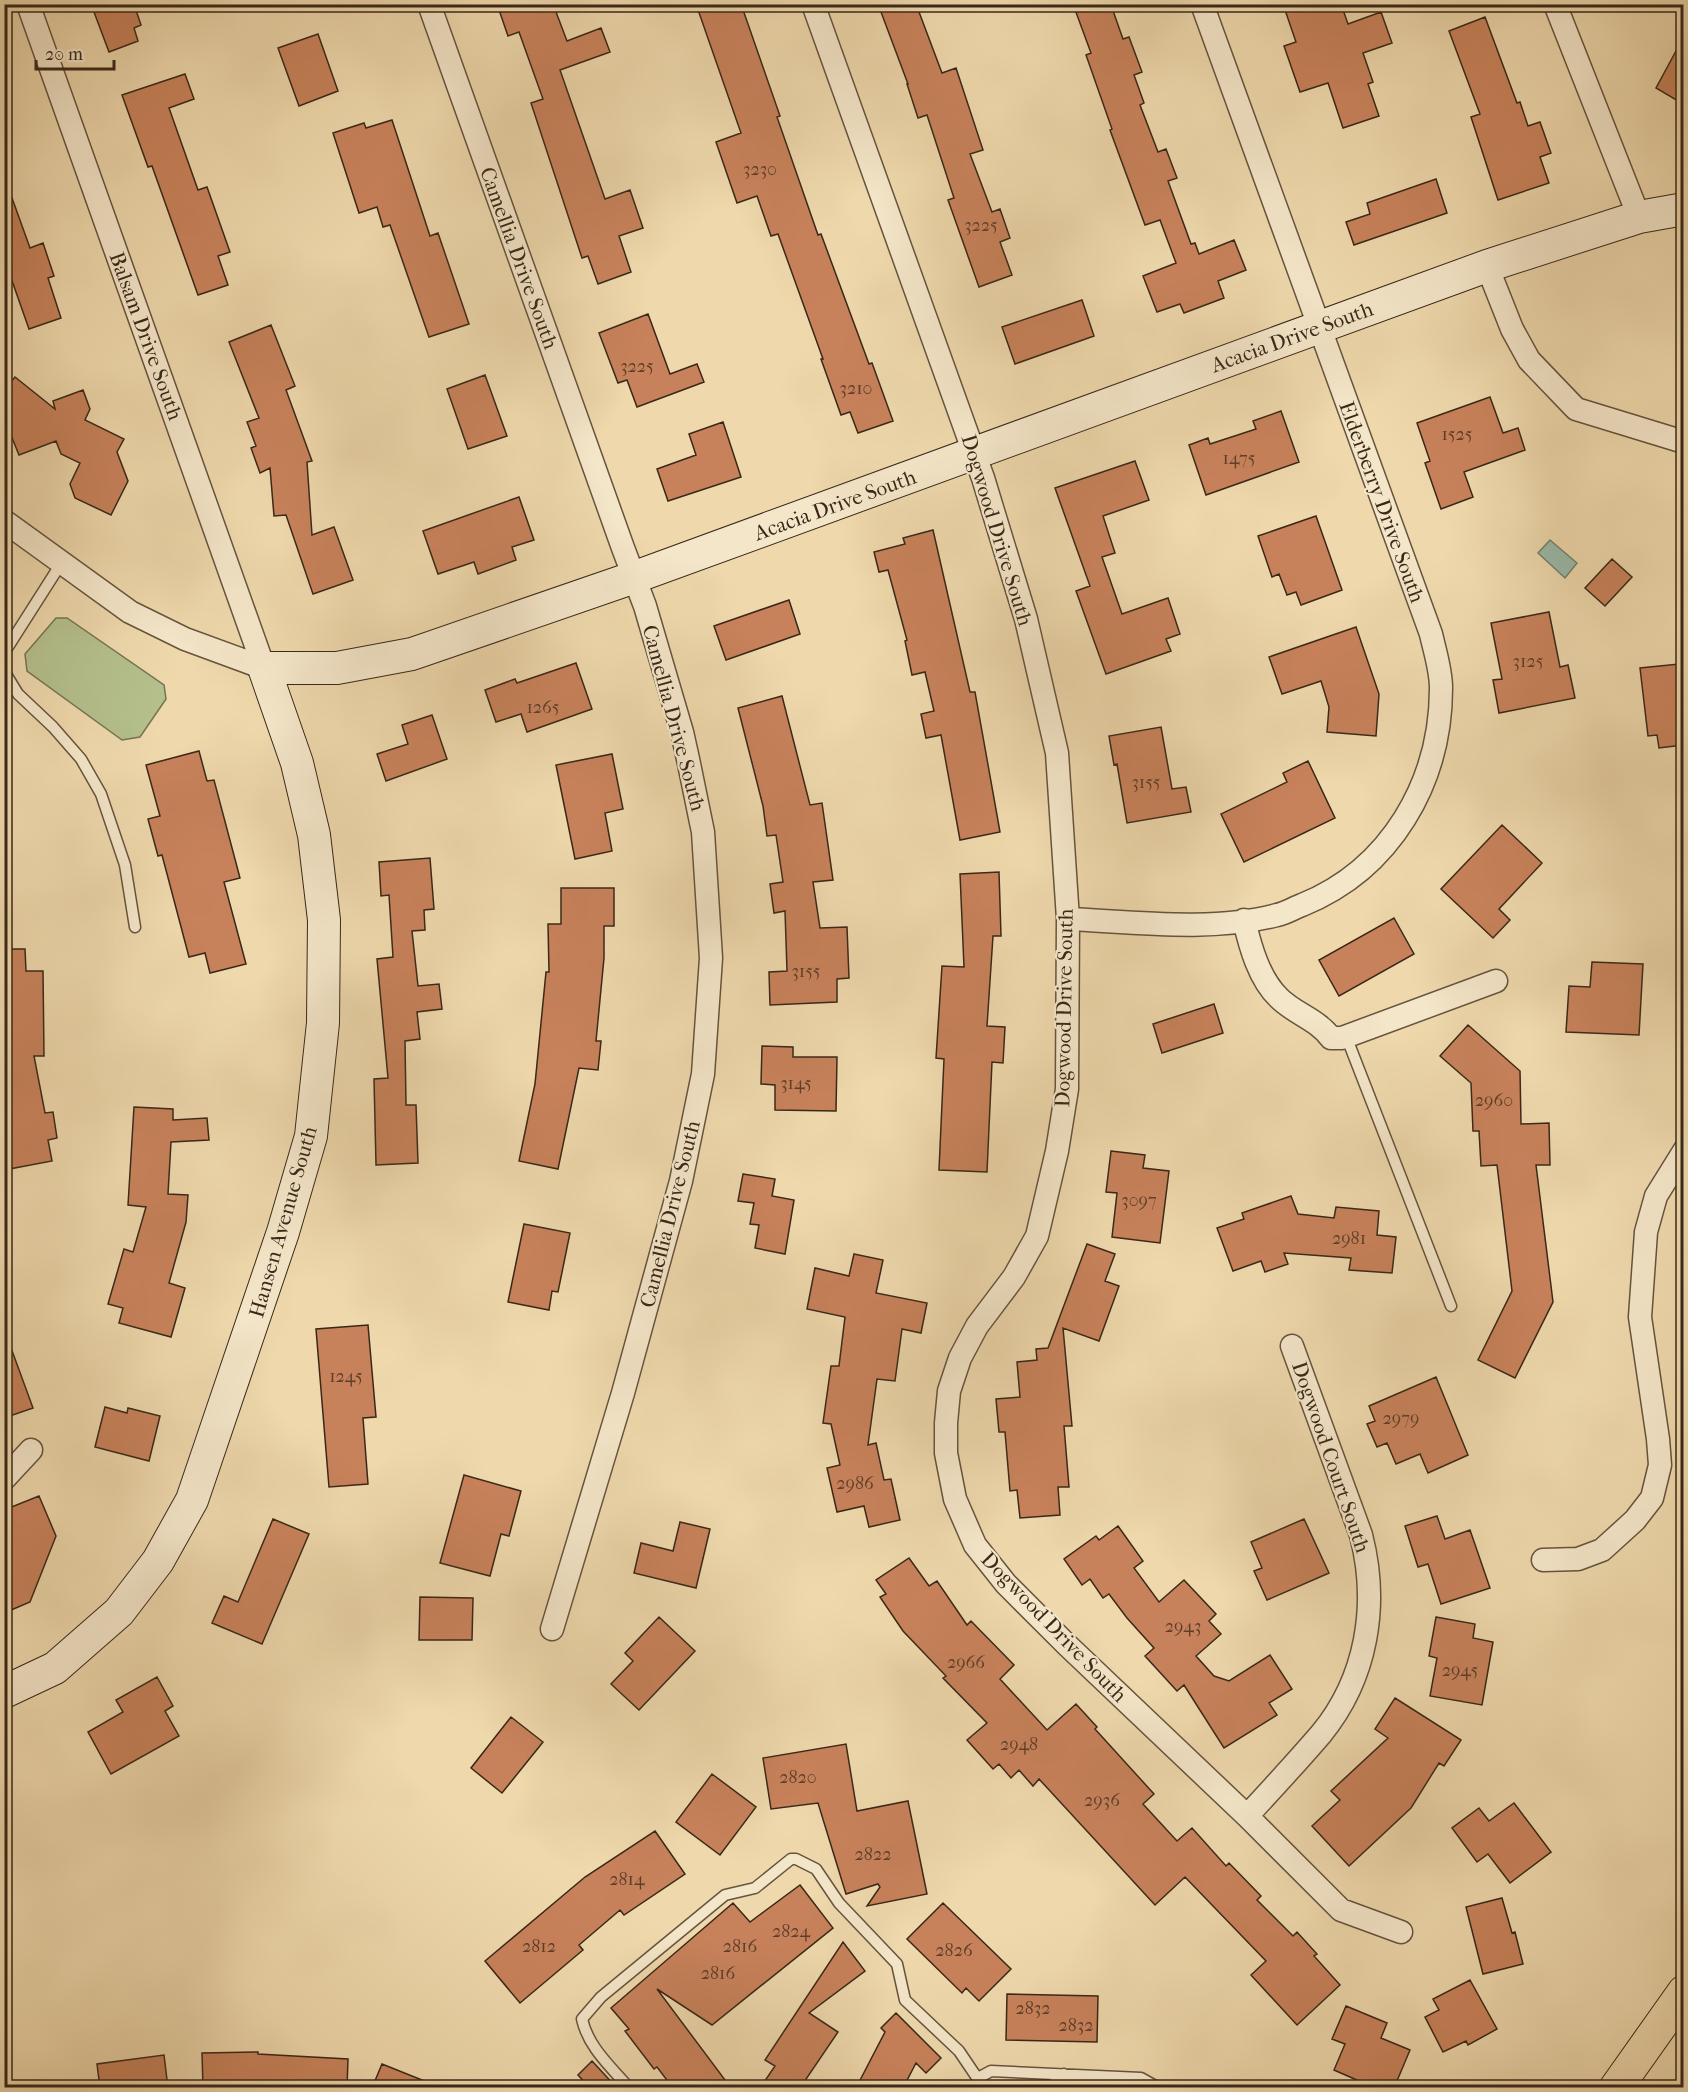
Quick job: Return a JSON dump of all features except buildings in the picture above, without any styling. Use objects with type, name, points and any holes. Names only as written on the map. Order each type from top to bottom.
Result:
[{"type":"main road","points":[[1629,2083],[1683,1992]]},
{"type":"street","name":"Balsam Drive South","points":[[28,4],[264,668]]},
{"type":"street","name":"Camellia Drive South","points":[[429,4],[635,577],[682,732],[703,831],[711,958],[703,1074],[681,1181],[623,1393],[552,1629]]},
{"type":"street","name":"Dogwood Drive South","points":[[813,4],[975,454],[1026,619],[1057,753],[1068,919],[1067,1089],[1057,1151],[1037,1236],[1014,1277],[977,1326],[960,1358],[949,1390],[946,1453],[955,1499],[975,1545],[1006,1584],[1078,1656],[1247,1816],[1341,1910],[1401,1932]]},
{"type":"street","name":"Elderberry Drive South","points":[[1068,919],[1215,924],[1278,915],[1316,899],[1343,884],[1379,855],[1414,804],[1432,754],[1438,718],[1441,687],[1431,634],[1202,4]]},
{"type":"street","points":[[1555,4],[1639,217]]},
{"type":"street","name":"Acacia Drive South","points":[[4,521],[130,612],[185,639],[264,668],[337,668],[412,654],[635,577],[1487,266],[1639,217],[1683,209]]},
{"type":"street","points":[[1487,266],[1512,328],[1529,360],[1576,408],[1683,442]]},
{"type":"street","name":"Hansen Avenue South","points":[[4,1692],[55,1668],[119,1612],[158,1561],[192,1500],[280,1243],[311,1136],[323,1023],[324,920],[314,835],[297,763],[264,668]]},
{"type":"street","points":[[1244,920],[1248,938],[1266,983],[1280,999],[1317,1022],[1331,1038],[1346,1036],[1496,981]]},
{"type":"street","points":[[1543,1560],[1578,1559],[1602,1550],[1635,1520],[1652,1498],[1660,1465],[1640,1317],[1646,1232],[1656,1196],[1683,1151]]},
{"type":"street","name":"Dogwood Court South","points":[[1247,1816],[1322,1733],[1342,1704],[1355,1677],[1365,1647],[1368,1617],[1369,1564],[1361,1535],[1292,1346]]},
{"type":"street","points":[[4,1479],[31,1450]]},
{"type":"lane","points":[[4,653],[62,562]]},
{"type":"lane","points":[[4,670],[18,694],[53,727],[81,759],[101,794],[125,866],[135,927]]},
{"type":"lane","points":[[1346,1036],[1450,1306]]},
{"type":"lane","points":[[629,2088],[585,2033],[582,2019],[588,2010],[725,1895],[755,1888],[791,1859],[796,1859],[816,1869],[839,1903],[897,1964],[905,2000],[959,2051],[981,2083],[991,2071],[1141,2078],[1159,2088]]},
{"type":"lane","points":[[1048,2088],[1064,2074]]},
{"type":"green space","points":[[56,618],[67,618],[164,685],[166,699],[140,737],[122,740],[27,671],[25,654]]},
{"type":"shaded area","points":[[1550,540],[1577,563],[1565,578],[1538,553]]}]
